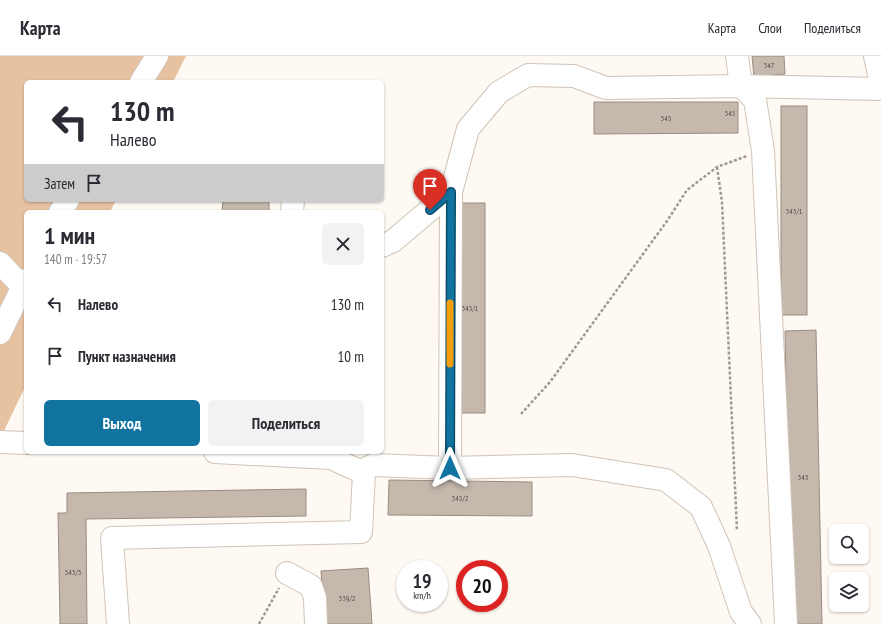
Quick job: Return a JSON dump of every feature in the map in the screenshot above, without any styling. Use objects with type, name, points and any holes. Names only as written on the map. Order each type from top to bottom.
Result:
[{"type":"main road","points":[[141,80],[157,56]]},
{"type":"main road","points":[[737,56],[741,86],[755,100],[763,151],[786,624]]},
{"type":"main road","points":[[875,56],[881,84]]},
{"type":"main road","points":[[450,468],[451,192],[468,129],[499,92],[528,75],[574,76],[606,88],[741,86],[881,89]]},
{"type":"main road","points":[[384,245],[393,241],[451,192]]},
{"type":"main road","points":[[0,263],[24,284],[0,334]]},
{"type":"main road","points":[[0,442],[24,443]]},
{"type":"main road","points":[[291,454],[329,455],[364,473]]},
{"type":"main road","points":[[118,624],[112,538],[361,532],[364,473],[367,468],[373,465],[450,468],[572,465],[666,480],[701,507],[719,546],[741,612],[750,624]]},
{"type":"main road","points":[[286,573],[311,586],[315,598],[316,624]]},
{"type":"path","points":[[521,414],[550,382],[667,221],[686,190],[717,167],[763,151]]},
{"type":"path","points":[[717,167],[722,202],[737,531]]},
{"type":"shaded area","points":[[0,56],[186,56],[174,80],[24,80],[24,202],[115,202],[111,210],[24,210],[24,389],[0,439]]},
{"type":"building","points":[[752,56],[784,56],[785,74],[754,77]]},
{"type":"building","points":[[594,102],[738,102],[738,133],[594,134]]},
{"type":"building","points":[[781,106],[807,106],[807,315],[781,315]]},
{"type":"building","points":[[223,202],[269,202],[269,210],[222,210]]},
{"type":"building","points":[[455,203],[485,203],[485,413],[456,413]]},
{"type":"building","points":[[816,330],[822,624],[790,624],[785,331]]},
{"type":"building","points":[[389,480],[532,482],[532,516],[388,515]]},
{"type":"building","points":[[306,489],[306,516],[86,519],[87,624],[60,624],[58,513],[67,513],[67,493]]},
{"type":"building","points":[[368,568],[372,624],[325,624],[321,571]]},
{"type":"slow traffic","points":[[450,303],[450,364]]},
{"type":"route","points":[[430,210],[451,192],[450,468]]}]
